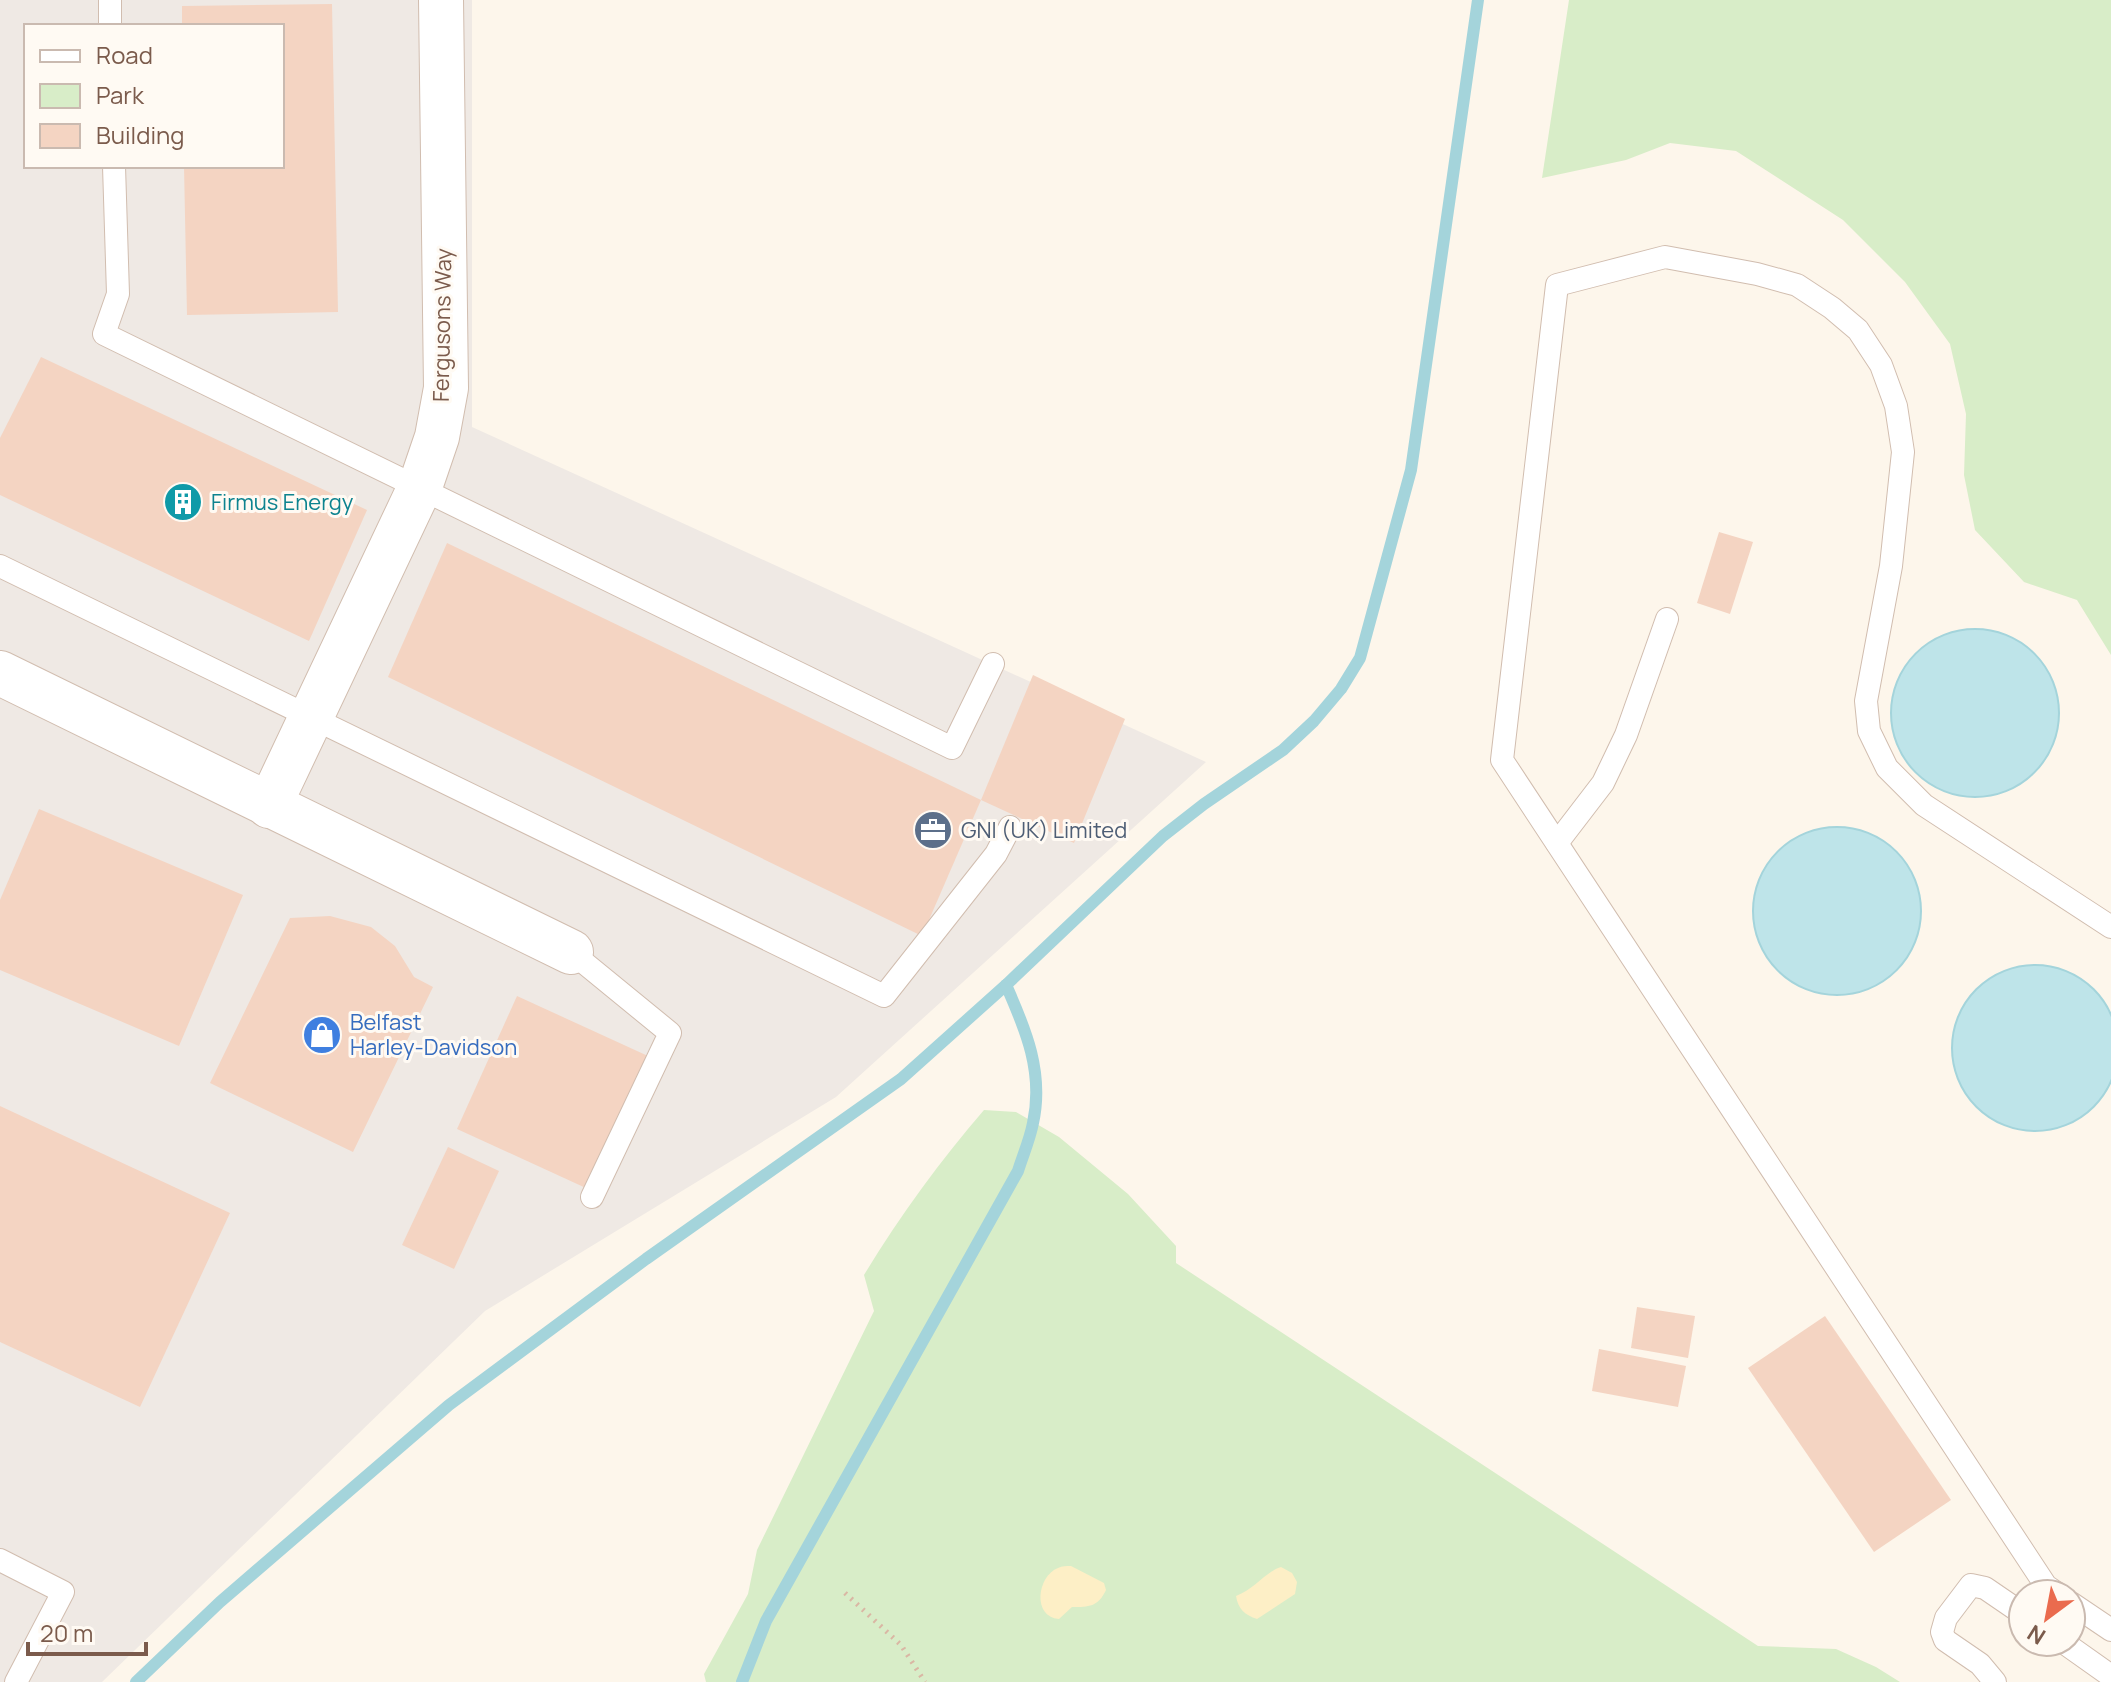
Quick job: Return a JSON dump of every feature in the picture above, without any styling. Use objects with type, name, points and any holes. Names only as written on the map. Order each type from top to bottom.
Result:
[{"type":"street","name":"Fergusons Way","points":[[269,806],[420,487],[437,437],[446,388],[441,0]]},
{"type":"street","points":[[0,673],[571,952]]},
{"type":"lane","points":[[110,0],[110,24]]},
{"type":"lane","points":[[114,168],[118,294],[104,334],[952,748],[993,664]]},
{"type":"lane","points":[[2041,1578],[1502,760],[1557,285],[1665,257],[1757,274],[1797,285],[1858,330],[1881,365],[1896,406],[1903,452],[1891,566],[1866,701],[1869,731],[1887,768],[1924,805],[2111,927]]},
{"type":"lane","points":[[0,566],[884,996],[996,854],[1010,827]]},
{"type":"lane","points":[[1557,843],[1603,783],[1626,735],[1667,619]]},
{"type":"lane","points":[[571,952],[670,1033],[592,1197]]},
{"type":"lane","points":[[0,1560],[63,1592],[16,1682]]},
{"type":"lane","points":[[1995,1682],[1980,1664],[1945,1640],[1942,1632],[1946,1618],[1971,1585],[1985,1588],[2007,1603]]},
{"type":"lane","points":[[2087,1614],[2111,1630]]},
{"type":"lane","points":[[2086,1658],[2111,1676]]},
{"type":"path","points":[[845,1593],[901,1645],[925,1682]]},
{"type":"shaded area","points":[[0,0],[472,0],[472,427],[1206,762],[836,1097],[485,1311],[102,1682],[0,1682]]},
{"type":"green space","points":[[1569,0],[2111,0],[2111,655],[2077,600],[2024,582],[1975,530],[1964,475],[1966,414],[1950,344],[1905,282],[1843,220],[1736,151],[1670,143],[1626,160],[1542,178]]},
{"type":"green space","points":[[984,1110],[1016,1112],[1059,1137],[1128,1194],[1176,1246],[1176,1263],[1758,1646],[1836,1649],[1900,1682],[706,1682],[704,1674],[748,1594],[757,1550],[874,1311],[864,1275],[921,1190]]},
{"type":"sand","points":[[1071,1566],[1104,1583],[1106,1590],[1100,1600],[1092,1605],[1072,1607],[1059,1619],[1050,1617],[1041,1604],[1042,1587],[1051,1572]]},
{"type":"sand","points":[[1281,1567],[1292,1573],[1297,1582],[1295,1594],[1257,1619],[1240,1608],[1236,1596]]},
{"type":"water","points":[[1975,629],[2007,635],[2034,654],[2053,681],[2059,713],[2053,745],[2034,772],[2007,791],[1975,797],[1943,791],[1916,772],[1897,745],[1891,713],[1897,681],[1916,654],[1943,635]]},
{"type":"water","points":[[1837,827],[1869,833],[1896,852],[1915,879],[1921,911],[1915,943],[1896,970],[1869,989],[1837,995],[1805,989],[1778,970],[1759,943],[1753,911],[1759,879],[1778,852],[1805,833]]},
{"type":"water","points":[[2019,967],[2051,967],[2081,979],[2104,1002],[2112,1016],[2112,1080],[2094,1107],[2081,1117],[2051,1129],[2019,1129],[1989,1117],[1966,1094],[1954,1064],[1954,1032],[1966,1002],[1989,979]]},
{"type":"building","points":[[332,4],[338,312],[187,315],[184,168],[284,168],[284,24],[182,24],[182,6]]},
{"type":"building","name":"Firmus Energy","points":[[41,357],[367,510],[309,641],[0,495],[0,438]]},
{"type":"building","points":[[1719,532],[1753,542],[1730,614],[1697,603]]},
{"type":"building","points":[[447,543],[981,800],[922,936],[388,677]]},
{"type":"building","points":[[1033,675],[1125,719],[1074,843],[981,800]]},
{"type":"building","points":[[39,809],[243,895],[179,1046],[0,970],[0,900]]},
{"type":"building","name":"Belfast Harley-Davidson","points":[[330,916],[371,927],[395,946],[414,977],[433,987],[353,1152],[210,1083],[290,918]]},
{"type":"building","points":[[517,996],[648,1056],[588,1189],[457,1129]]},
{"type":"building","points":[[0,1106],[230,1213],[140,1407],[0,1342]]},
{"type":"building","points":[[448,1147],[499,1171],[454,1269],[402,1245]]},
{"type":"building","points":[[1637,1307],[1695,1316],[1688,1358],[1631,1348]]},
{"type":"building","points":[[1825,1316],[1951,1500],[1874,1552],[1748,1368]]},
{"type":"building","points":[[1599,1349],[1686,1366],[1678,1407],[1592,1391]]},
{"type":"waterway","points":[[136,1682],[220,1602],[449,1405],[646,1259],[901,1079],[1006,985],[1163,836],[1283,750],[1314,721],[1341,689],[1360,658],[1411,470],[1478,0]]},
{"type":"waterway","points":[[742,1682],[766,1621],[1018,1171],[1033,1123],[1035,1069],[1026,1035],[1006,985]]},
{"type":"place","name":"Firmus Energy","points":[[183,502]]},
{"type":"place","name":"GNI (UK) Limited","points":[[933,830]]},
{"type":"place","name":"Belfast Harley-Davidson","points":[[322,1035]]}]
